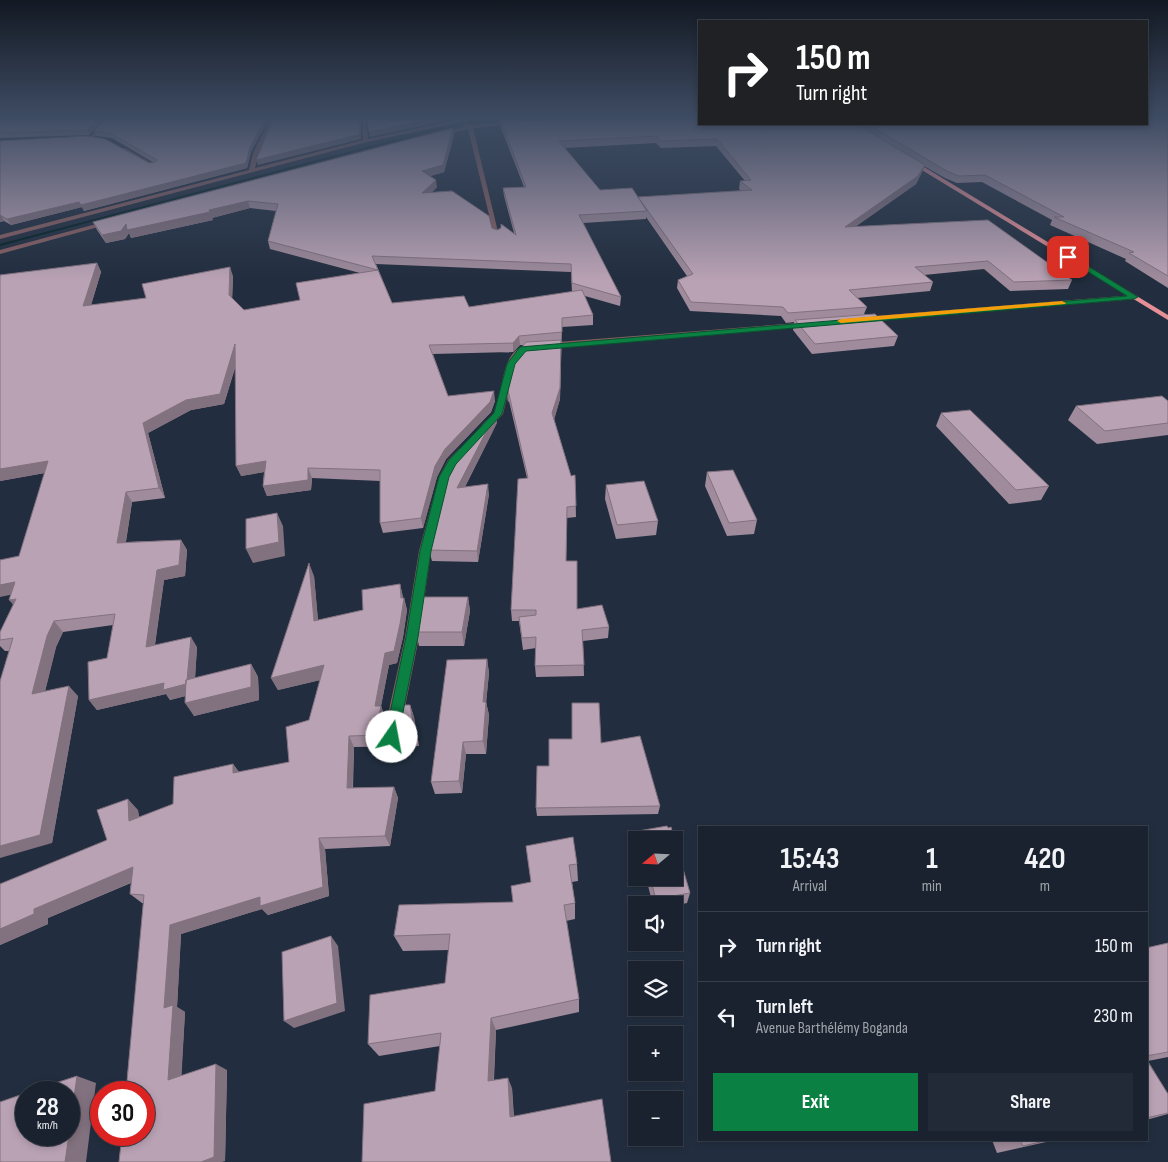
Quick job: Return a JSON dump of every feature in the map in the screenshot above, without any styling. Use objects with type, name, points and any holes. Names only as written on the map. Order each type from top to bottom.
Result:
[{"type":"main road","points":[[930,173],[1168,318]]},
{"type":"street","points":[[0,237],[243,173]]},
{"type":"street","points":[[482,173],[497,235]]},
{"type":"street","points":[[0,252],[118,220]]},
{"type":"street","points":[[850,320],[1134,297]]},
{"type":"street","points":[[392,737],[412,637],[426,551],[444,477],[452,462],[498,414],[511,364],[523,349],[822,323]]},
{"type":"building","points":[[0,173],[206,173],[81,205],[79,202],[7,219],[0,215]]},
{"type":"building","points":[[280,173],[425,173],[436,180],[422,193],[452,191],[489,216],[492,228],[497,230],[501,228],[501,224],[516,235],[503,188],[526,187],[521,173],[586,173],[600,190],[632,188],[647,211],[579,215],[621,297],[572,283],[571,264],[372,256],[378,270],[268,241],[278,204],[248,201],[209,210],[210,212],[127,230],[126,224],[121,231],[102,235],[93,222]]},
{"type":"building","points":[[745,173],[920,173],[845,227],[988,220],[1072,280],[1014,282],[988,261],[915,267],[933,282],[849,290],[867,307],[788,313],[783,307],[691,302],[678,280],[693,274],[638,197],[752,190],[740,181],[751,180]]},
{"type":"building","points":[[952,173],[1168,173],[1168,276],[1129,253],[1134,252],[1054,217],[1064,217],[985,175],[959,176]]},
{"type":"building","points":[[97,263],[83,306],[146,298],[142,284],[230,267],[229,295],[244,310],[300,300],[296,283],[378,270],[392,303],[464,296],[469,307],[582,290],[593,315],[562,318],[562,332],[519,336],[513,343],[429,345],[448,396],[494,391],[490,402],[445,449],[435,466],[421,518],[380,523],[380,470],[308,468],[308,480],[263,486],[266,461],[236,466],[235,344],[220,394],[186,400],[143,423],[159,488],[126,492],[117,543],[181,540],[179,565],[157,570],[146,647],[191,637],[186,684],[163,690],[164,683],[89,700],[88,662],[107,658],[115,614],[54,621],[47,636],[32,694],[69,686],[40,835],[0,846],[0,681],[13,638],[0,640],[0,632],[16,599],[9,600],[15,582],[0,585],[0,560],[19,556],[48,461],[0,469],[0,275]]},
{"type":"building","points":[[875,314],[898,336],[815,344],[795,320]]},
{"type":"building","points":[[561,340],[560,388],[552,413],[571,476],[575,475],[576,506],[567,507],[566,561],[577,561],[577,609],[602,605],[609,627],[582,630],[584,665],[535,666],[536,637],[522,638],[519,617],[536,615],[536,610],[511,610],[518,479],[528,478],[508,390],[507,392],[516,354],[526,342]]},
{"type":"building","points":[[1162,396],[1168,401],[1168,423],[1105,431],[1076,406]]},
{"type":"building","points":[[970,410],[1049,486],[1016,490],[941,413]]},
{"type":"building","points":[[496,413],[457,488],[488,484],[477,551],[429,550],[449,467],[457,454]]},
{"type":"building","points":[[733,470],[757,520],[729,523],[707,472]]},
{"type":"building","points":[[644,481],[658,521],[617,525],[606,485]]},
{"type":"building","points":[[277,513],[279,542],[246,549],[246,519]]},
{"type":"building","points":[[309,563],[314,621],[363,610],[362,590],[400,584],[401,598],[404,598],[400,624],[394,651],[385,653],[375,706],[381,706],[377,726],[381,732],[387,734],[393,731],[397,726],[401,705],[410,705],[415,734],[349,736],[347,788],[394,787],[385,836],[319,838],[323,887],[260,906],[260,897],[170,925],[164,1008],[173,1005],[168,1080],[216,1064],[214,1157],[201,1162],[119,1162],[121,1146],[155,1146],[155,1081],[127,1081],[144,895],[130,894],[133,867],[34,909],[34,914],[0,929],[0,884],[107,840],[97,810],[128,799],[129,821],[173,804],[174,777],[233,764],[233,773],[289,762],[286,727],[309,720],[324,665],[271,678]]},
{"type":"building","points":[[421,597],[468,597],[462,632],[416,632]]},
{"type":"building","points":[[487,659],[483,702],[486,702],[483,741],[463,742],[459,781],[431,782],[447,660]]},
{"type":"building","points":[[251,664],[251,687],[185,703],[186,680]]},
{"type":"building","points":[[572,703],[599,703],[601,743],[640,736],[660,806],[536,808],[537,766],[549,766],[549,739],[572,739]]},
{"type":"building","points":[[667,826],[668,828],[671,827],[672,831],[638,831]]},
{"type":"building","points":[[573,837],[577,864],[569,865],[575,903],[564,905],[579,999],[491,1018],[488,1081],[508,1078],[510,1117],[602,1099],[611,1162],[362,1162],[364,1104],[435,1091],[441,1033],[368,1044],[370,995],[445,983],[450,934],[394,936],[399,905],[513,902],[511,886],[531,882],[526,846]]},
{"type":"building","points":[[683,869],[690,893],[673,896],[655,896],[652,886],[683,886]]},
{"type":"building","points":[[331,936],[337,1003],[284,1021],[282,952]]},
{"type":"building","points":[[1168,943],[1168,1052],[1148,1056],[1148,948]]},
{"type":"building","points":[[1148,1062],[1168,1094],[1168,1113],[1148,1118]]},
{"type":"building","points":[[77,1076],[76,1081],[62,1081]]},
{"type":"building","points":[[15,1097],[15,1146],[67,1146],[65,1162],[0,1162],[0,1102]]},
{"type":"building","points":[[1020,1141],[1045,1141],[1023,1146]]},
{"type":"waterway","points":[[0,245],[271,173]]},
{"type":"slow traffic","points":[[841,321],[1062,303]]},
{"type":"route","points":[[392,737],[412,637],[426,551],[444,477],[452,462],[498,414],[511,364],[523,349],[1134,297],[1068,257]]}]
